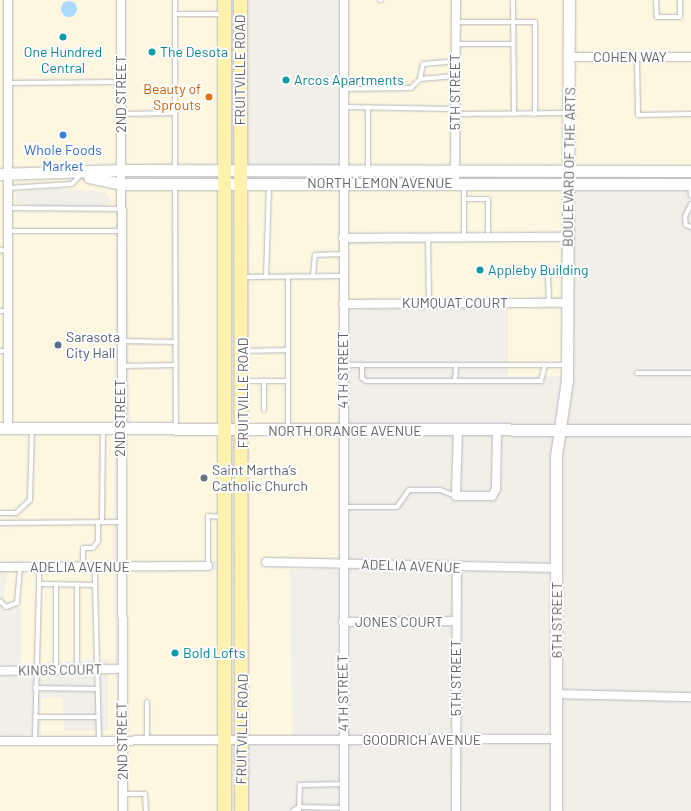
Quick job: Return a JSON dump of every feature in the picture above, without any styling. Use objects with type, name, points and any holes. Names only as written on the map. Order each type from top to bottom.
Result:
[{"type":"main road","name":"FRUITVILLE ROAD","points":[[224,0],[223,177],[226,431],[224,811]]},
{"type":"main road","name":"FRUITVILLE ROAD","points":[[240,0],[240,177],[243,382],[241,811]]},
{"type":"street","points":[[4,428],[4,250],[8,231],[8,188],[4,173],[8,82],[8,0]]},
{"type":"street","name":"2ND STREET","points":[[121,0],[120,669],[123,811]]},
{"type":"street","name":"4TH STREET","points":[[344,0],[344,809]]},
{"type":"street","name":"5TH STREET","points":[[456,0],[455,172],[460,183]]},
{"type":"street","name":"BOULEVARD OF THE ARTS","points":[[560,430],[567,365],[567,236],[570,113],[569,0]]},
{"type":"street","name":"COHEN WAY","points":[[570,57],[691,57]]},
{"type":"street","points":[[4,173],[75,175],[121,170],[175,170],[223,177],[343,177],[368,172],[691,171]]},
{"type":"street","points":[[75,175],[121,184],[175,184],[223,177]]},
{"type":"street","name":"NORTH LEMON AVENUE","points":[[240,177],[269,183],[343,177],[460,183],[568,183],[691,187]]},
{"type":"street","points":[[343,238],[567,236]]},
{"type":"street","name":"KUMQUAT COURT","points":[[343,304],[568,303]]},
{"type":"street","name":"NORTH ORANGE AVENUE","points":[[4,428],[176,431],[691,430]]},
{"type":"street","points":[[458,431],[456,496],[492,496],[496,489],[497,430]]},
{"type":"street","name":"6TH STREET","points":[[556,811],[556,456],[560,430]]},
{"type":"street","name":"ADELIA AVENUE","points":[[266,562],[343,563],[457,569],[557,568]]},
{"type":"street","name":"ADELIA AVENUE","points":[[0,567],[208,566]]},
{"type":"street","name":"5TH STREET","points":[[456,811],[457,569]]},
{"type":"street","name":"JONES COURT","points":[[343,622],[456,622]]},
{"type":"street","name":"KINGS COURT","points":[[0,671],[120,669]]},
{"type":"street","points":[[557,694],[691,697]]},
{"type":"street","name":"GOODRICH AVENUE","points":[[0,741],[557,739]]},
{"type":"lane","points":[[175,0],[175,170]]},
{"type":"lane","points":[[513,0],[514,114]]},
{"type":"lane","points":[[656,0],[656,17],[680,17],[680,0]]},
{"type":"lane","points":[[175,14],[224,14]]},
{"type":"lane","points":[[456,22],[535,22],[535,114]]},
{"type":"lane","points":[[456,44],[513,44]]},
{"type":"lane","points":[[637,57],[638,115],[691,114]]},
{"type":"lane","points":[[344,89],[411,88],[420,79],[423,64],[456,62]]},
{"type":"lane","points":[[420,79],[456,76]]},
{"type":"lane","points":[[8,82],[121,82]]},
{"type":"lane","points":[[343,107],[514,114],[570,113]]},
{"type":"lane","points":[[368,107],[368,172]]},
{"type":"lane","points":[[122,114],[175,113]]},
{"type":"lane","points":[[8,188],[72,184],[75,175]]},
{"type":"lane","points":[[266,277],[269,183]]},
{"type":"lane","points":[[460,183],[464,199],[464,233]]},
{"type":"lane","points":[[175,184],[176,431]]},
{"type":"lane","points":[[464,199],[488,199],[488,231]]},
{"type":"lane","points":[[691,204],[685,217],[686,225],[691,227]]},
{"type":"lane","points":[[8,208],[121,209]]},
{"type":"lane","points":[[8,231],[120,231]]},
{"type":"lane","points":[[428,237],[429,303]]},
{"type":"lane","points":[[313,276],[315,255],[343,254]]},
{"type":"lane","points":[[549,303],[548,273],[568,274]]},
{"type":"lane","points":[[241,277],[343,276]]},
{"type":"lane","points":[[288,277],[288,431]]},
{"type":"lane","points":[[120,341],[176,342]]},
{"type":"lane","points":[[242,351],[288,350]]},
{"type":"lane","points":[[120,366],[176,365]]},
{"type":"lane","points":[[343,365],[567,365]]},
{"type":"lane","points":[[362,365],[362,378],[366,381],[541,381],[545,365]]},
{"type":"lane","points":[[455,381],[456,365]]},
{"type":"lane","points":[[637,373],[691,373]]},
{"type":"lane","points":[[243,382],[288,381]]},
{"type":"lane","points":[[264,382],[264,410]]},
{"type":"lane","points":[[0,513],[16,513],[30,500],[32,428]]},
{"type":"lane","points":[[83,567],[83,548],[93,548],[98,542],[103,429]]},
{"type":"lane","points":[[343,507],[397,507],[409,490],[440,490],[456,496]]},
{"type":"lane","points":[[208,566],[208,516],[226,517]]},
{"type":"lane","points":[[0,523],[120,522]]},
{"type":"lane","points":[[0,601],[6,607],[17,603],[20,567]]},
{"type":"lane","points":[[35,740],[35,671],[39,567]]},
{"type":"lane","points":[[95,567],[99,740]]},
{"type":"lane","points":[[39,584],[95,585]]},
{"type":"lane","points":[[56,584],[56,670]]},
{"type":"lane","points":[[76,585],[77,670]]},
{"type":"lane","points":[[35,688],[98,689]]},
{"type":"lane","points":[[147,702],[147,740]]},
{"type":"lane","points":[[35,717],[98,717]]},
{"type":"lane","points":[[299,809],[300,785],[344,784]]},
{"type":"lane","points":[[122,794],[145,794],[146,811]]},
{"type":"lane","points":[[293,811],[299,809],[344,809]]},
{"type":"shaded area","points":[[0,0],[3,0],[3,169],[0,169]]},
{"type":"shaded area","points":[[13,0],[117,0],[117,169],[13,169]]},
{"type":"shaded area","points":[[126,0],[219,0],[219,165],[126,165]]},
{"type":"shaded area","points":[[348,0],[451,0],[451,167],[348,167]]},
{"type":"shaded area","points":[[461,0],[564,0],[564,167],[461,167]]},
{"type":"shaded area","points":[[574,0],[691,0],[691,53],[574,53]]},
{"type":"shaded area","points":[[575,61],[691,61],[691,167],[575,167]]},
{"type":"shaded area","points":[[0,178],[3,178],[3,424],[0,424]]},
{"type":"shaded area","points":[[13,178],[70,178],[116,187],[115,425],[13,424]],"holes":[[[57,188],[105,192],[111,202],[100,208],[66,212],[15,203],[17,192]]]},
{"type":"shaded area","points":[[218,187],[222,426],[130,428],[126,189]]},
{"type":"shaded area","points":[[228,187],[235,187],[235,426],[228,426]]},
{"type":"shaded area","points":[[245,187],[338,187],[338,426],[245,426]]},
{"type":"shaded area","points":[[348,187],[563,187],[563,233],[348,233]]},
{"type":"shaded area","points":[[562,241],[563,298],[349,302],[348,245]]},
{"type":"shaded area","points":[[508,307],[563,307],[563,376],[508,376]]},
{"type":"shaded area","points":[[0,432],[115,434],[113,564],[0,562]]},
{"type":"shaded area","points":[[125,435],[222,435],[220,736],[127,736],[125,571],[217,569],[216,561],[125,562]]},
{"type":"shaded area","points":[[231,435],[238,435],[238,736],[231,736]]},
{"type":"shaded area","points":[[248,435],[338,435],[338,559],[261,558],[261,567],[338,567],[290,570],[292,736],[246,736]]},
{"type":"shaded area","points":[[0,571],[115,571],[115,665],[108,665],[108,659],[21,664],[21,607],[2,610],[7,573]]},
{"type":"shaded area","points":[[108,674],[116,674],[117,736],[0,736],[41,735],[41,698],[63,698],[64,731],[108,731]]},
{"type":"shaded area","points":[[0,745],[117,745],[117,811],[0,811]]},
{"type":"shaded area","points":[[127,745],[220,745],[220,811],[127,811]]},
{"type":"shaded area","points":[[230,745],[237,745],[237,811],[230,811]]},
{"type":"water","points":[[69,1],[76,6],[77,9],[72,16],[69,17],[62,12],[61,9],[66,2]]},
{"type":"place","name":"One Hundred Central","points":[[63,37]]},
{"type":"place","name":"The Desota","points":[[152,52]]},
{"type":"place","name":"Arcos Apartments","points":[[286,80]]},
{"type":"place","name":"Beauty of Sprouts","points":[[209,97]]},
{"type":"place","name":"Whole Foods Market","points":[[63,135]]},
{"type":"place","name":"Appleby Building","points":[[480,270]]},
{"type":"place","name":"Sarasota City Hall","points":[[58,345]]},
{"type":"place","name":"Saint Martha’s Catholic Church","points":[[204,478]]},
{"type":"place","name":"Bold Lofts","points":[[175,653]]}]
